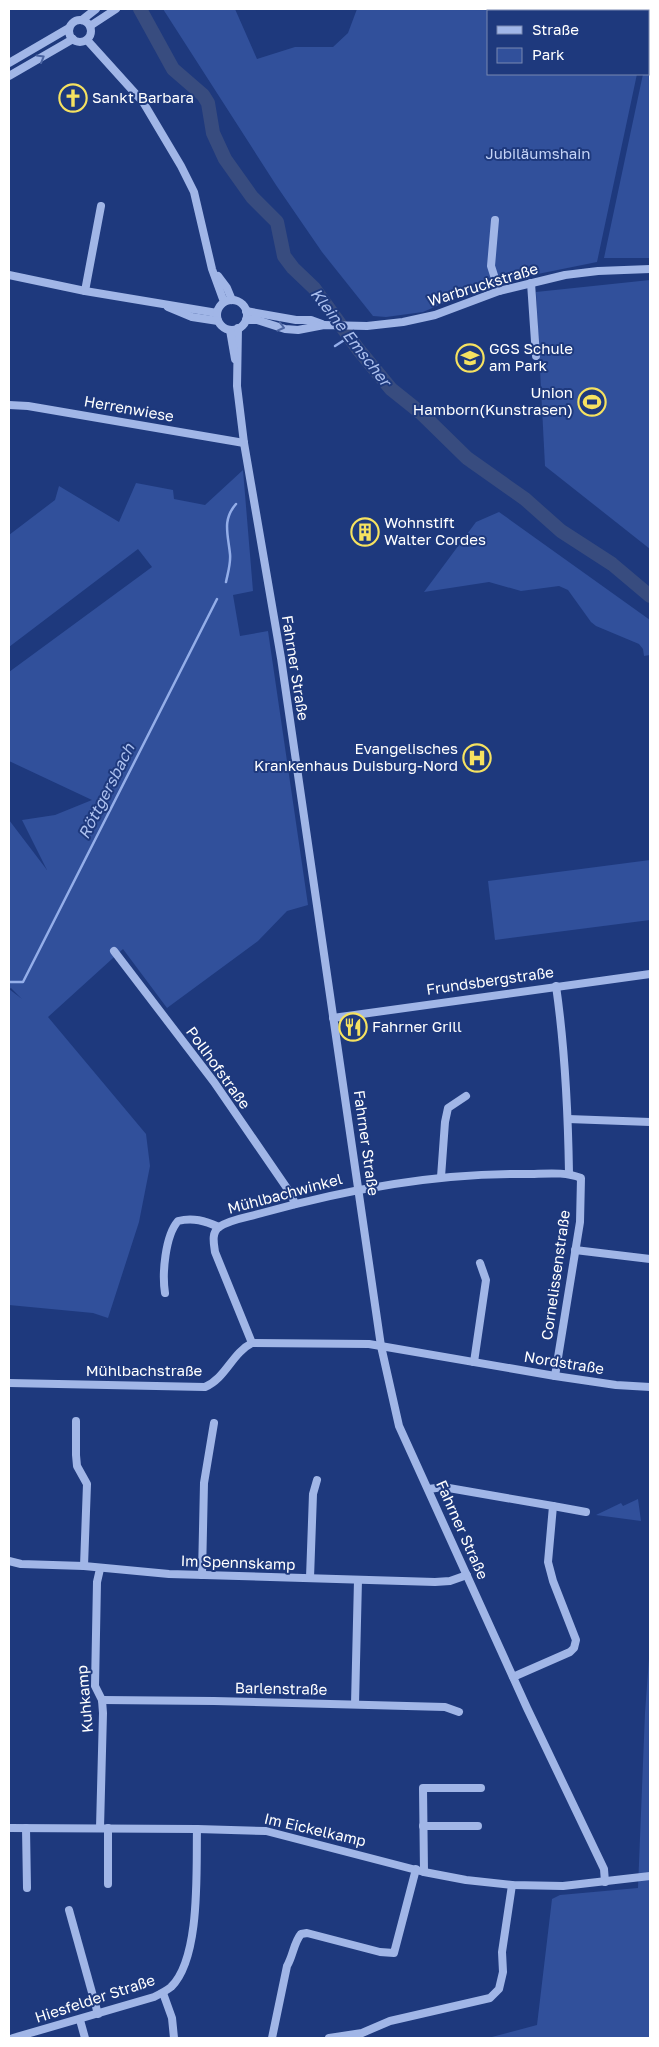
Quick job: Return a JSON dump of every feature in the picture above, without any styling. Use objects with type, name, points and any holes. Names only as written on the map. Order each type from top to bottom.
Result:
[{"type":"street","points":[[9,63],[69,28],[74,22],[82,20],[96,9]]},
{"type":"street","points":[[90,26],[116,9]]},
{"type":"street","points":[[82,20],[90,26]]},
{"type":"street","points":[[69,28],[73,39],[79,42],[87,40],[90,36],[90,26]]},
{"type":"street","points":[[9,76],[73,39]]},
{"type":"street","points":[[87,40],[143,102],[182,166],[194,192],[212,269],[227,288],[228,301]]},
{"type":"street","points":[[85,291],[101,206]]},
{"type":"street","points":[[495,220],[491,266],[499,291]]},
{"type":"street","name":"Warbruckstraße","points":[[246,311],[296,320],[311,320],[324,324],[357,326],[403,322],[435,315],[499,291],[565,275],[598,271],[650,269]]},
{"type":"street","points":[[9,275],[164,305],[179,305],[218,317]]},
{"type":"street","points":[[530,283],[536,356]]},
{"type":"street","points":[[228,301],[242,304],[246,311],[246,320],[234,329],[221,325],[218,317],[218,309],[228,301]]},
{"type":"street","name":"Warbruckstraße","points":[[246,320],[257,320],[285,329],[298,330],[324,324]]},
{"type":"street","name":"Fahrner Straße","points":[[234,329],[237,386],[244,443],[281,658],[381,1346],[399,1426],[513,1677],[604,1869],[605,1882]]},
{"type":"street","name":"Herrenwiese","points":[[9,405],[28,406],[244,443]]},
{"type":"street","name":"Pollhofstraße","points":[[114,951],[214,1082],[291,1194],[295,1204]]},
{"type":"street","name":"Frundsbergstraße","points":[[333,1018],[650,974]]},
{"type":"street","points":[[556,986],[561,1020],[568,1119],[569,1173]]},
{"type":"street","points":[[441,1177],[445,1122],[448,1108],[466,1096]]},
{"type":"street","points":[[568,1119],[650,1122]]},
{"type":"street","name":"Mühlbachwinkel","points":[[252,1344],[215,1252],[214,1237],[219,1227],[227,1223],[295,1204],[358,1189],[441,1177],[502,1173],[569,1173]]},
{"type":"street","name":"Cornelissenstraße","points":[[555,1376],[580,1222],[581,1178],[569,1173]]},
{"type":"street","name":"Mühlbachwinkel","points":[[165,1293],[163,1272],[173,1227],[178,1221],[195,1219],[219,1227]]},
{"type":"street","points":[[575,1250],[650,1260]]},
{"type":"street","points":[[474,1362],[486,1280],[480,1262]]},
{"type":"street","points":[[252,1344],[369,1344],[381,1346]]},
{"type":"street","name":"Mühlbachstraße","points":[[9,1382],[205,1387],[219,1380],[241,1351],[252,1344]]},
{"type":"street","name":"Nordstraße","points":[[381,1346],[555,1376],[616,1385],[650,1387]]},
{"type":"street","points":[[76,1421],[76,1455],[78,1466],[87,1484],[84,1566]]},
{"type":"street","points":[[202,1575],[204,1483],[214,1423]]},
{"type":"street","points":[[310,1578],[313,1494],[317,1480]]},
{"type":"street","points":[[428,1489],[443,1487],[586,1512]]},
{"type":"street","points":[[513,1677],[570,1652],[576,1640],[548,1562],[554,1506]]},
{"type":"street","name":"Im Spennskamp","points":[[9,1561],[21,1564],[84,1566],[139,1573],[358,1580],[450,1582],[467,1575]]},
{"type":"street","name":"Kuhkamp","points":[[100,1568],[97,1582],[95,1686],[102,1700],[104,1828]]},
{"type":"street","points":[[355,1704],[358,1580]]},
{"type":"street","name":"Barlenstraße","points":[[102,1700],[445,1707],[459,1712]]},
{"type":"street","points":[[272,2038],[287,1966],[293,1956],[297,1938],[301,1934],[307,1934],[380,1952],[394,1952],[420,1871],[423,1788],[481,1788]]},
{"type":"street","points":[[423,1826],[478,1826]]},
{"type":"street","name":"Im Eickelkamp","points":[[9,1828],[266,1831],[420,1871],[466,1880],[512,1885],[563,1886],[650,1876]]},
{"type":"street","points":[[26,1828],[26,1888]]},
{"type":"street","points":[[104,1828],[108,1884]]},
{"type":"street","name":"Hiesfelder Straße","points":[[13,2038],[154,1997],[171,1987],[180,1975],[190,1944],[194,1921],[197,1829]]},
{"type":"street","points":[[329,2038],[362,2032],[390,2021],[490,1998],[495,1995],[499,1990],[503,1972],[502,1952],[512,1885]]},
{"type":"street","points":[[69,1910],[98,2014]]},
{"type":"street","points":[[162,1993],[172,2018],[174,2038]]},
{"type":"street","points":[[80,2020],[84,2038]]},
{"type":"green space","name":"Jubiläumshain","points":[[163,9],[235,9],[257,59],[295,47],[333,47],[348,33],[357,9],[650,9],[649,16],[649,10],[487,10],[487,75],[637,75],[597,262],[488,284],[423,312],[386,317],[373,316],[322,252],[276,185]]},
{"type":"green space","points":[[650,37],[650,258],[604,258],[643,75],[649,75]]},
{"type":"green space","points":[[650,280],[650,549],[545,466],[536,292]]},
{"type":"green space","points":[[243,470],[253,591],[233,595],[240,636],[268,631],[308,905],[287,911],[258,941],[167,1008],[123,949],[48,1017],[146,1134],[150,1166],[139,1222],[108,1318],[93,1313],[9,1305],[9,820],[47,870],[22,820],[55,815],[92,800],[9,761],[9,672],[152,567],[138,549],[9,647],[9,535],[55,500],[59,486],[119,522],[136,483],[173,490],[174,499],[205,505]],"holes":[[[11,988],[22,999],[9,989]]]},
{"type":"green space","points":[[499,512],[650,620],[650,655],[644,656],[643,649],[639,644],[596,626],[568,590],[559,586],[521,591],[489,582],[424,592],[476,522]]},
{"type":"green space","points":[[650,860],[650,920],[495,940],[488,881]]},
{"type":"green space","points":[[638,1499],[641,1521],[596,1515],[621,1503],[623,1506]]},
{"type":"green space","points":[[650,1645],[650,2038],[488,2038],[537,2025],[552,1899],[560,1895],[638,1888],[645,1713]]},
{"type":"waterway","name":"Röttgersbach","points":[[140,9],[173,69],[203,95],[208,103],[213,133],[225,159],[252,197],[277,222],[284,256],[293,268],[314,288],[358,349],[391,389],[421,413],[467,458],[525,499],[561,531],[612,564],[650,596]]},
{"type":"waterway","name":"Röttgersbach","points":[[335,346],[349,337]]},
{"type":"waterway","name":"Röttgersbach","points":[[226,582],[230,557],[227,522],[236,504]]},
{"type":"waterway","name":"Röttgersbach","points":[[9,982],[23,982],[217,599]]},
{"type":"place","name":"Sankt Barbara","points":[[73,98]]},
{"type":"place","name":"GGS Schule am Park","points":[[470,358]]},
{"type":"place","name":"Union Hamborn(Kunstrasen)","points":[[592,402]]},
{"type":"place","name":"Wohnstift Walter Cordes","points":[[365,532]]},
{"type":"place","name":"Evangelisches Krankenhaus Duisburg-Nord","points":[[477,758]]},
{"type":"place","name":"Fahrner Grill","points":[[353,1027]]},
{"type":"water label","name":"Kleine Emscher","points":[[351,337]]}]
